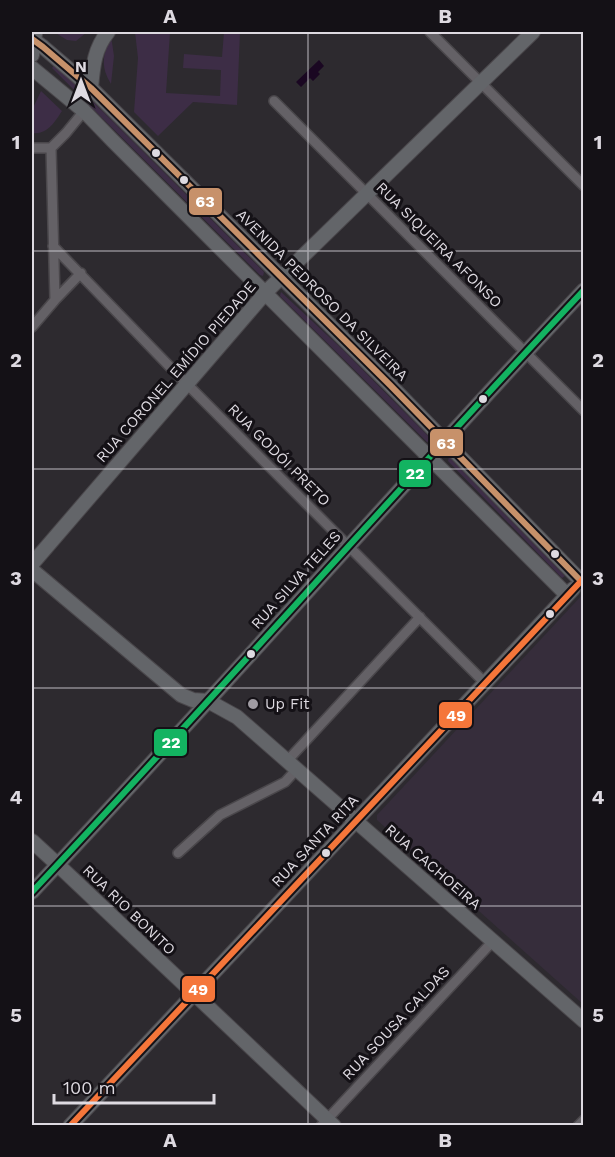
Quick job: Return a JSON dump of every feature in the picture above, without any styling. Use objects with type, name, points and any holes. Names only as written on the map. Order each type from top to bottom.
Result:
[{"type":"main road","points":[[91,88],[95,52],[108,32]]},
{"type":"main road","name":"RUA CORONEL EMÍDIO PIEDADE","points":[[32,564],[280,277],[533,32]]},
{"type":"main road","points":[[32,56],[34,37]]},
{"type":"main road","name":"AVENIDA PEDROSO DA SILVEIRA","points":[[34,37],[91,88],[582,579]]},
{"type":"main road","points":[[32,68],[84,111],[567,595]]},
{"type":"main road","name":"RUA SILVA TELES","points":[[32,892],[584,290]]},
{"type":"main road","name":"RUA CACHOEIRA","points":[[32,570],[181,695],[193,700],[208,701],[233,714],[584,1021]]},
{"type":"main road","name":"RUA SANTA RITA","points":[[70,1125],[582,579]]},
{"type":"main road","name":"RUA RIO BONITO","points":[[32,842],[327,1123]]},
{"type":"street","points":[[430,32],[584,186]]},
{"type":"street","name":"RUA SIQUEIRA AFONSO","points":[[274,101],[584,411]]},
{"type":"street","points":[[32,148],[51,148],[84,111]]},
{"type":"street","points":[[51,148],[55,300]]},
{"type":"street","name":"RUA GODÓI PRETO","points":[[53,246],[485,683]]},
{"type":"street","points":[[32,327],[81,273]]},
{"type":"street","points":[[178,853],[220,815],[285,782],[293,765],[420,617]]},
{"type":"street","name":"RUA SOUSA CALDAS","points":[[327,1123],[494,941]]},
{"type":"street","points":[[578,1125],[584,1120]]},
{"type":"shaded area","points":[[54,32],[87,32],[76,41],[67,40]]},
{"type":"shaded area","points":[[135,32],[170,32],[166,93],[220,96],[221,70],[183,68],[184,54],[222,57],[224,32],[240,32],[237,105],[193,102],[158,136],[134,112],[138,58]]},
{"type":"shaded area","points":[[111,36],[114,56],[111,84],[105,72],[104,60]]},
{"type":"shaded area","points":[[319,60],[324,66],[318,72],[320,74],[313,81],[310,78],[301,87],[296,82]]},
{"type":"shaded area","points":[[55,64],[264,272],[263,276],[52,68]]},
{"type":"shaded area","points":[[41,91],[62,111],[46,130],[32,133],[32,110]]},
{"type":"shaded area","points":[[281,292],[343,350],[431,439],[430,441],[427,442],[280,296]]},
{"type":"shaded area","points":[[449,457],[565,576],[562,578],[448,461]]},
{"type":"shaded area","points":[[583,594],[583,1004],[377,820],[377,815]]},
{"type":"transit line","name":"63","points":[[32,39],[91,88],[390,385],[581,581]]},
{"type":"transit line","name":"22","points":[[32,892],[584,290]]},
{"type":"transit line","name":"49","points":[[70,1126],[584,578]]},
{"type":"place","name":"Up Fit","points":[[253,704]]}]
